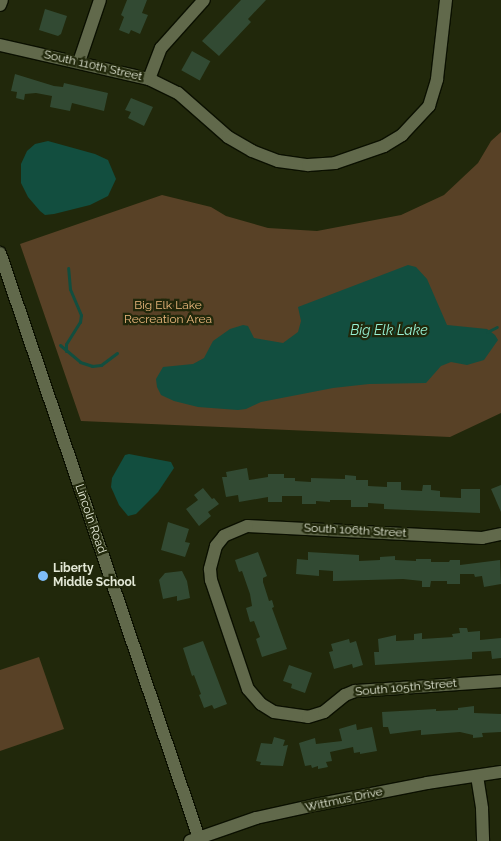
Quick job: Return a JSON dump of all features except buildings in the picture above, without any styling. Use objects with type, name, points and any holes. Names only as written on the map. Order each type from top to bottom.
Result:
[{"type":"street","points":[[0,5],[2,0]]},
{"type":"street","points":[[79,62],[100,0]]},
{"type":"street","name":"South 110th Street","points":[[0,45],[79,62],[149,80],[160,48],[204,0]]},
{"type":"street","points":[[149,80],[178,94],[228,137],[252,151],[278,161],[308,164],[335,163],[384,146],[402,135],[429,106],[437,79],[446,0]]},
{"type":"street","name":"Lincoln Road","points":[[0,253],[197,840]]},
{"type":"street","name":"South 106th Street","points":[[261,704],[248,688],[211,580],[211,557],[216,546],[224,536],[235,530],[258,525],[482,538],[501,534]]},
{"type":"street","name":"South 105th Street","points":[[261,704],[274,712],[308,717],[324,712],[345,695],[355,691],[501,681]]},
{"type":"street","name":"Wittmus Drive","points":[[197,840],[256,818],[427,783],[501,772]]},
{"type":"street","points":[[477,776],[482,808],[483,841]]},
{"type":"green space","name":"Big Elk Lake Recreation Area","points":[[501,132],[501,413],[450,437],[81,421],[20,244],[162,195],[211,207],[226,216],[268,228],[317,231],[401,215],[444,195],[478,163],[491,141]]},
{"type":"green space","points":[[39,657],[64,729],[0,751],[0,670]]},
{"type":"water","points":[[48,141],[95,154],[108,160],[116,179],[108,196],[90,205],[54,214],[45,215],[40,211],[28,197],[21,183],[21,164],[27,151],[35,144]]},
{"type":"water","name":"Big Elk Lake","points":[[408,265],[416,267],[427,279],[447,325],[487,329],[495,335],[498,340],[484,360],[467,365],[451,362],[441,366],[426,383],[369,384],[333,388],[261,402],[246,409],[238,410],[198,407],[174,401],[161,395],[156,379],[163,367],[193,364],[204,358],[213,341],[230,329],[243,325],[248,326],[254,338],[283,343],[298,332],[301,321],[298,307]]},
{"type":"water","points":[[129,454],[171,462],[174,468],[158,492],[136,514],[128,516],[119,505],[111,487],[112,478],[125,455]]},
{"type":"waterway","points":[[66,351],[66,344],[80,322],[81,315],[70,289],[68,268]]},
{"type":"waterway","points":[[487,332],[497,327]]},
{"type":"waterway","points":[[60,345],[80,362],[92,366],[101,365],[117,353]]},
{"type":"place","name":"Liberty Middle School","points":[[43,576]]}]
